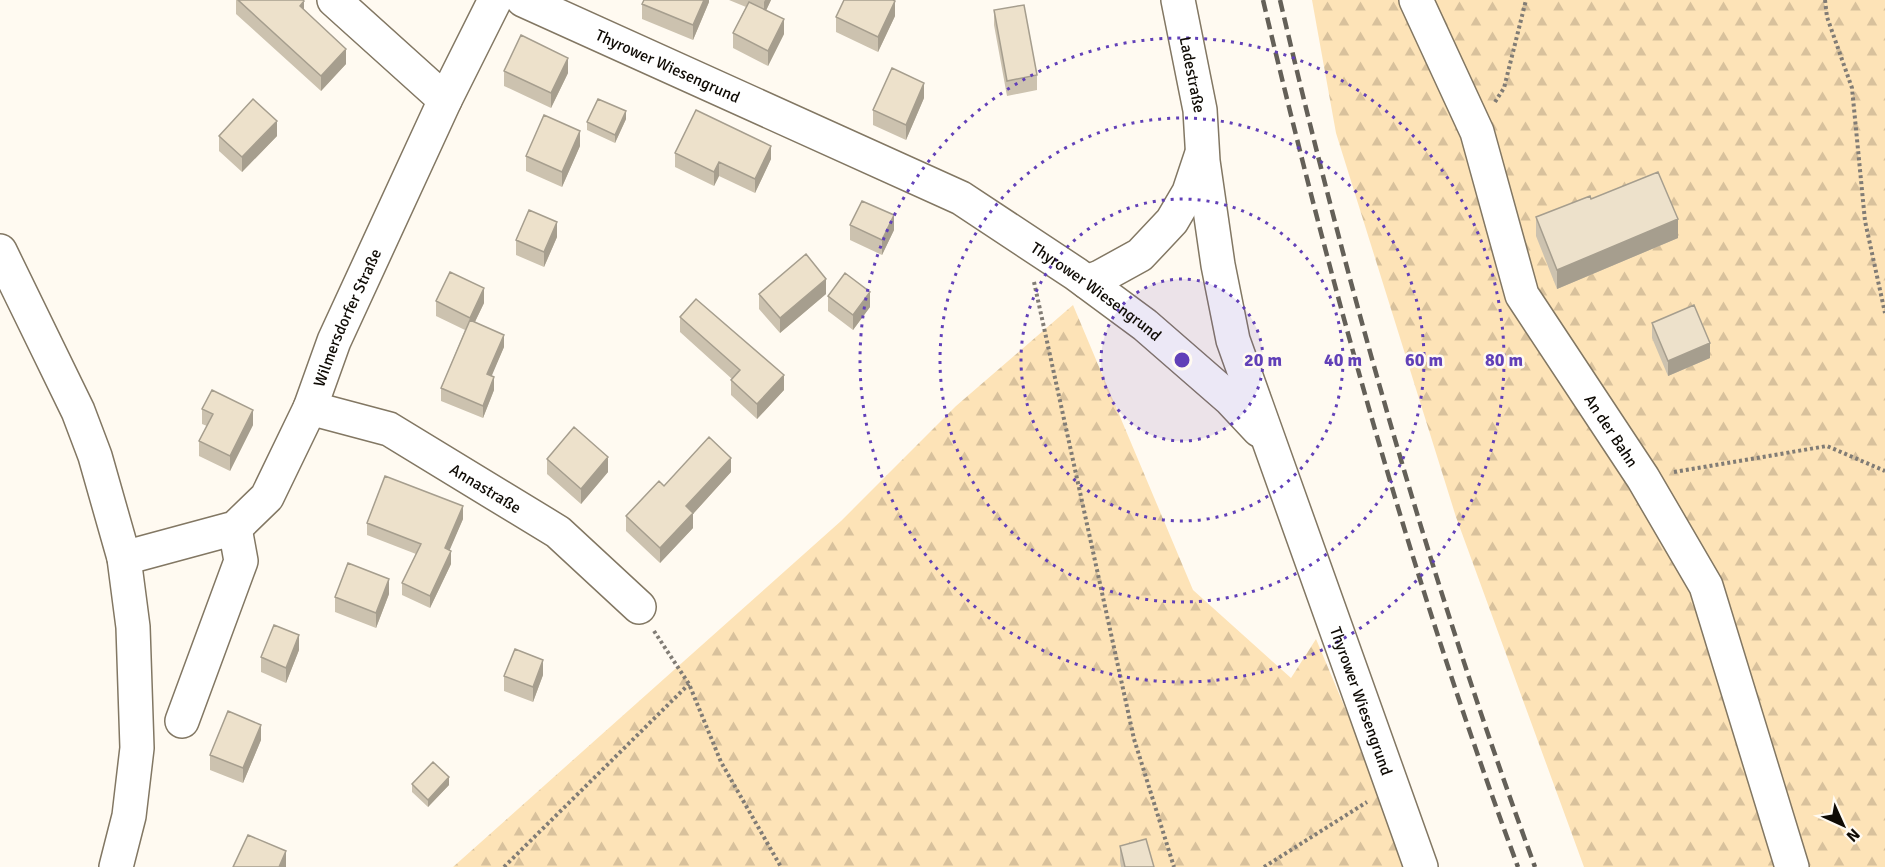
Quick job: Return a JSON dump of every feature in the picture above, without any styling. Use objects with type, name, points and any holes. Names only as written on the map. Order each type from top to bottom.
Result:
[{"type":"street","points":[[334,0],[445,100]]},
{"type":"street","name":"Wilmersdorfer Straße","points":[[124,558],[235,528],[267,497],[310,408],[334,341],[445,100],[495,0]]},
{"type":"street","name":"Thyrower Wiesengrund","points":[[523,0],[961,198],[1082,278],[1145,324],[1230,399],[1267,438],[1421,867]]},
{"type":"street","name":"Ladestraße","points":[[1178,0],[1200,110],[1202,152],[1218,265],[1233,340],[1267,438]]},
{"type":"street","name":"An der Bahn","points":[[1416,0],[1477,132],[1522,295],[1643,478],[1706,586],[1792,867]]},
{"type":"street","points":[[1082,278],[1100,277],[1140,255],[1172,221],[1189,192],[1202,152]]},
{"type":"street","points":[[0,251],[78,411],[98,465],[124,558],[133,627],[137,748],[129,816],[116,867]]},
{"type":"street","name":"Annastraße","points":[[310,408],[389,429],[558,532],[639,607]]},
{"type":"street","points":[[182,721],[241,561],[235,528]]},
{"type":"path","points":[[1477,132],[1504,88],[1526,0]]},
{"type":"path","points":[[1825,0],[1827,17],[1852,88],[1864,221],[1885,313]]},
{"type":"path","points":[[1025,240],[1134,739],[1174,867]]},
{"type":"path","points":[[1643,478],[1701,466],[1827,446],[1885,471]]},
{"type":"path","points":[[639,607],[689,684],[721,762],[781,867]]},
{"type":"path","points":[[504,867],[689,684]]},
{"type":"path","points":[[1264,867],[1391,786]]},
{"type":"green space","points":[[1312,0],[1885,0],[1885,867],[1584,867],[1456,517],[1336,133]]},
{"type":"green space","points":[[1073,305],[1193,590],[1291,678],[1316,639],[1412,867],[453,867],[841,521],[956,406]]},
{"type":"building","points":[[238,0],[303,0],[300,6],[346,49],[321,76]]},
{"type":"building","points":[[644,0],[704,0],[693,25],[642,4]]},
{"type":"building","points":[[844,0],[895,1],[878,37],[836,17]]},
{"type":"building","points":[[749,2],[784,19],[768,51],[733,33]]},
{"type":"building","points":[[1024,5],[1037,75],[1007,81],[994,10]]},
{"type":"building","points":[[521,35],[568,58],[551,93],[504,71]]},
{"type":"building","points":[[892,68],[924,83],[906,125],[873,110]]},
{"type":"building","points":[[253,99],[277,121],[242,157],[219,136]]},
{"type":"building","points":[[598,99],[626,111],[615,135],[587,122]]},
{"type":"building","points":[[696,110],[771,146],[755,179],[719,162],[714,172],[675,153]]},
{"type":"building","points":[[544,115],[580,131],[562,172],[526,156]]},
{"type":"building","points":[[1658,172],[1678,219],[1557,270],[1536,217],[1590,196],[1591,199]]},
{"type":"building","points":[[862,201],[894,215],[882,240],[850,225]]},
{"type":"building","points":[[529,210],[557,222],[544,252],[516,240]]},
{"type":"building","points":[[806,254],[826,279],[780,318],[759,294]]},
{"type":"building","points":[[450,272],[484,288],[470,318],[436,301]]},
{"type":"building","points":[[845,273],[870,292],[853,315],[828,296]]},
{"type":"building","points":[[696,299],[784,375],[757,404],[731,380],[740,370],[680,317]]},
{"type":"building","points":[[1694,305],[1710,343],[1668,361],[1652,323]]},
{"type":"building","points":[[470,320],[504,335],[487,374],[494,377],[483,406],[441,388]]},
{"type":"building","points":[[212,390],[253,410],[230,456],[199,441],[213,414],[202,409]]},
{"type":"building","points":[[574,427],[608,457],[581,489],[547,459]]},
{"type":"building","points":[[709,437],[731,458],[686,506],[693,513],[660,548],[626,516],[659,481],[664,486]]},
{"type":"building","points":[[385,476],[463,506],[445,548],[451,551],[430,596],[402,583],[421,544],[367,523]]},
{"type":"building","points":[[348,563],[389,579],[376,613],[335,597]]},
{"type":"building","points":[[274,625],[299,635],[286,668],[261,657]]},
{"type":"building","points":[[515,649],[543,660],[533,687],[504,676]]},
{"type":"building","points":[[228,711],[261,725],[243,768],[210,755]]},
{"type":"building","points":[[433,762],[449,777],[428,800],[412,784]]},
{"type":"building","points":[[248,835],[286,851],[279,867],[233,867]]},
{"type":"building","points":[[1146,839],[1154,867],[1125,867],[1120,846]]},
{"type":"railway","points":[[1263,0],[1318,220],[1377,438],[1444,653],[1518,867]]},
{"type":"railway","points":[[1280,0],[1334,220],[1394,437],[1461,653],[1535,867]]}]
